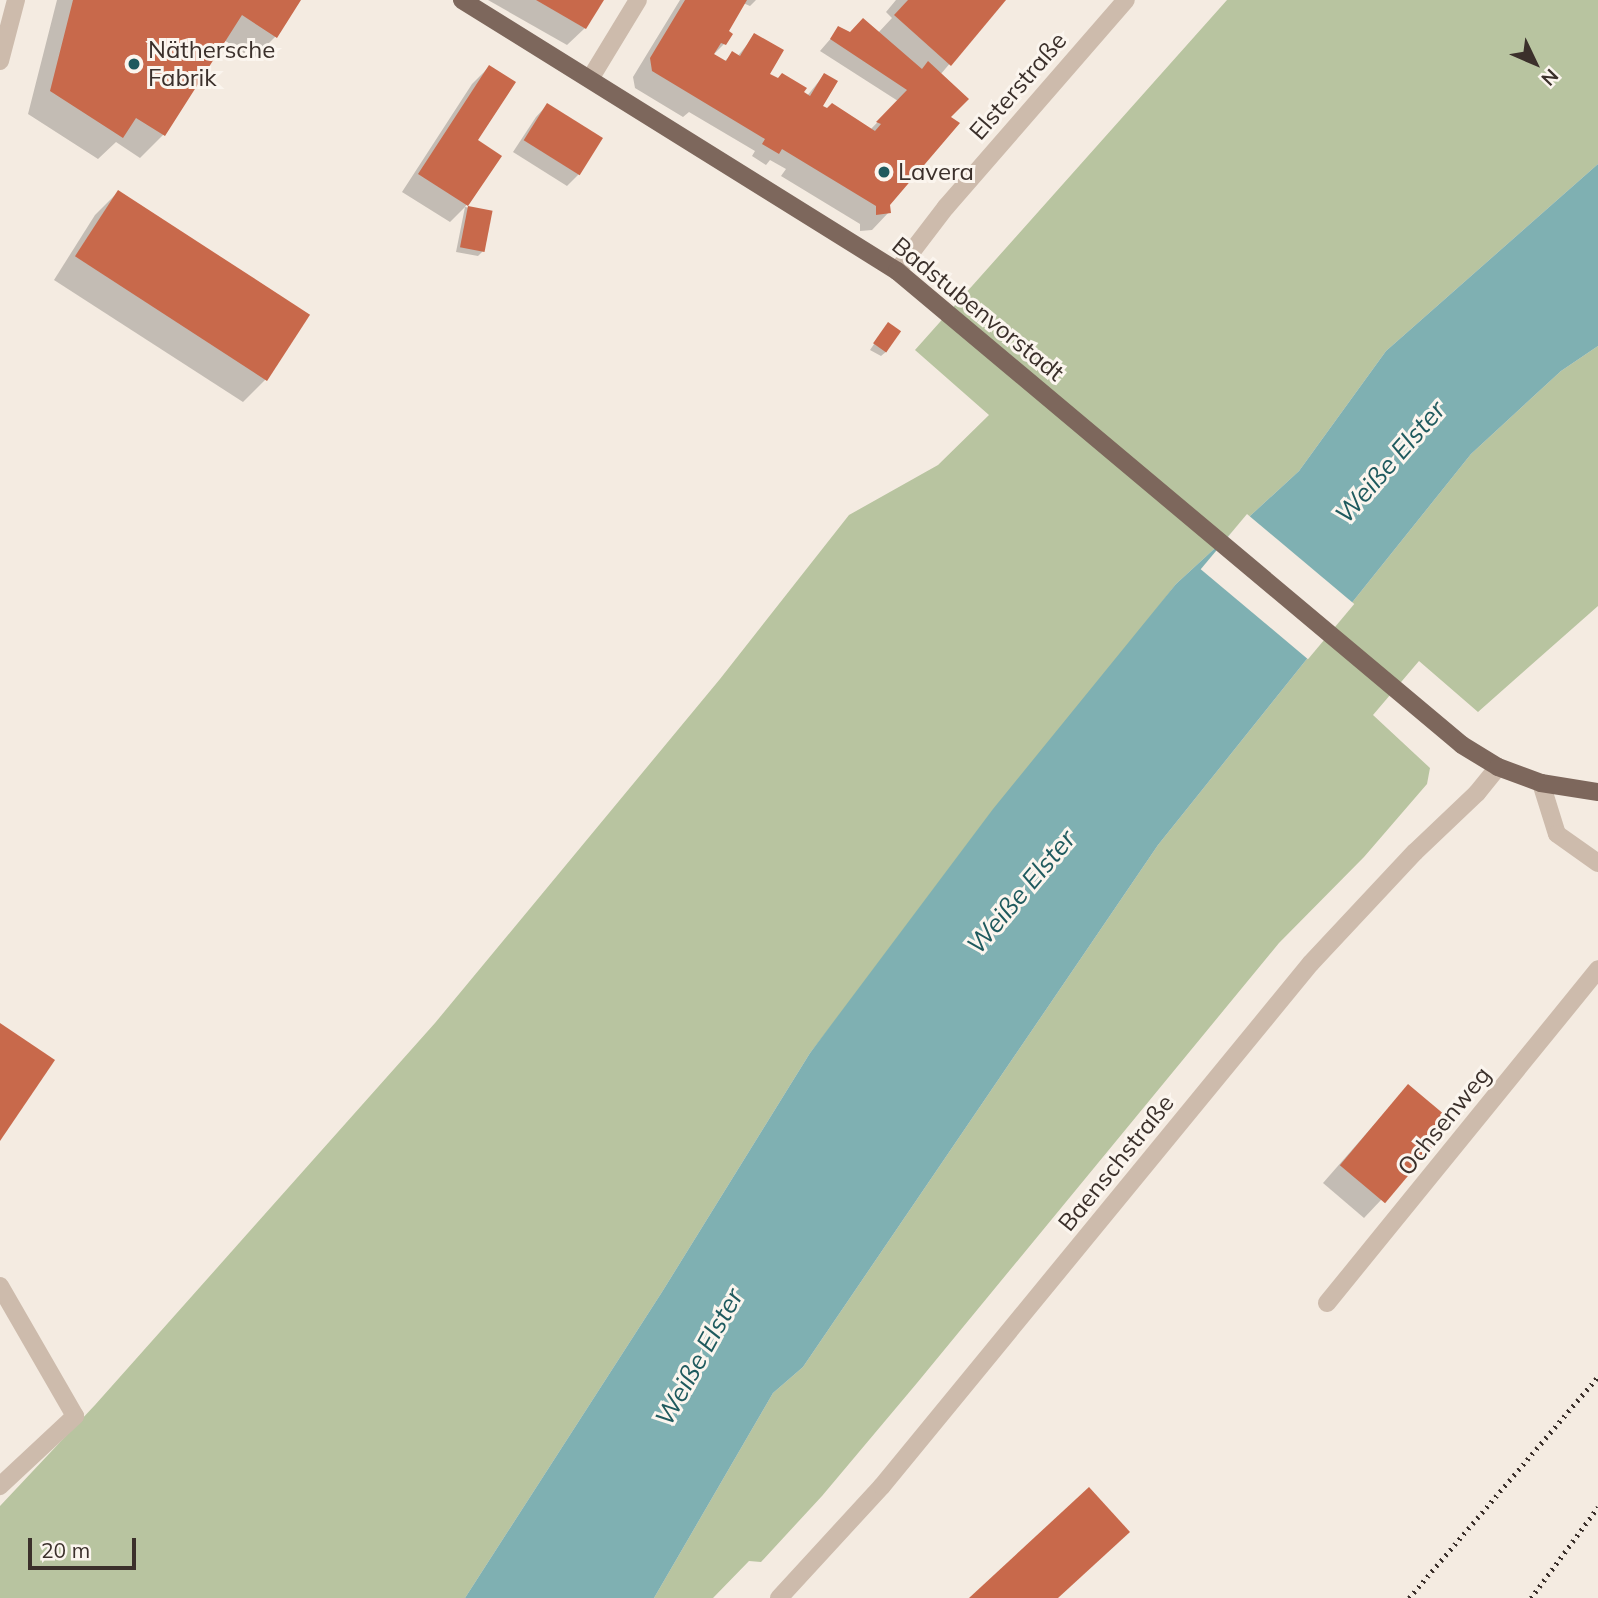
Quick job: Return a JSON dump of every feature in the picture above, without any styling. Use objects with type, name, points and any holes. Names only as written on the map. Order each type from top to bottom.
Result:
[{"type":"main road","name":"Badstubenvorstadt","points":[[462,0],[897,271],[1462,745],[1499,767],[1541,783],[1598,792]]},
{"type":"street","points":[[0,61],[16,0]]},
{"type":"street","points":[[590,79],[638,0]]},
{"type":"street","name":"Elsterstraße","points":[[897,271],[946,207],[1126,0]]},
{"type":"street","name":"Baenschstraße","points":[[779,1598],[883,1486],[1311,963],[1415,852],[1477,793],[1499,767]]},
{"type":"street","points":[[1541,783],[1557,834],[1598,863]]},
{"type":"street","name":"Ochsenweg","points":[[1327,1303],[1598,969]]},
{"type":"street","points":[[0,1286],[75,1416],[0,1486]]},
{"type":"green space","points":[[1227,0],[1598,0],[1598,164],[1386,351],[1299,471],[1176,584],[810,1053],[662,1292],[465,1598],[0,1598],[0,1506],[95,1405],[435,1023],[720,679],[849,515],[938,465],[989,415],[915,350]]},
{"type":"green space","points":[[1598,346],[1598,606],[1478,712],[1419,661],[1373,715],[1430,768],[1427,784],[1364,857],[1279,943],[917,1383],[822,1496],[761,1562],[749,1561],[713,1598],[654,1598],[773,1393],[803,1367],[1158,845],[1471,454],[1561,371]]},
{"type":"water","name":"Weiße Elster","points":[[1598,164],[1598,346],[1561,371],[1471,454],[1158,845],[803,1367],[773,1393],[654,1598],[465,1598],[662,1292],[810,1053],[993,809],[1176,584],[1299,471],[1386,351]]},
{"type":"pier","points":[[1247,514],[1354,604],[1308,659],[1201,569]]},
{"type":"building","name":"Näthersche Fabrik","points":[[73,0],[301,0],[277,38],[242,15],[165,136],[136,118],[123,138],[50,91]]},
{"type":"building","points":[[536,0],[604,0],[586,29]]},
{"type":"building","points":[[685,0],[747,0],[729,31],[733,34],[726,45],[721,43],[714,54],[726,61],[732,51],[740,56],[754,33],[784,50],[770,74],[778,78],[782,73],[807,88],[804,92],[810,96],[824,73],[838,81],[823,106],[827,108],[832,103],[875,131],[881,124],[876,122],[907,90],[830,39],[838,26],[850,32],[863,18],[922,69],[928,61],[969,99],[951,117],[960,123],[890,205],[891,213],[876,215],[876,206],[782,149],[779,154],[762,144],[765,139],[652,71],[650,58]]},
{"type":"building","points":[[908,0],[1006,0],[951,66],[894,15]]},
{"type":"building","points":[[489,65],[516,82],[478,140],[502,156],[468,206],[418,174]]},
{"type":"building","points":[[547,103],[603,138],[580,175],[524,140]]},
{"type":"building","points":[[118,190],[310,315],[267,381],[75,256]]},
{"type":"building","points":[[468,206],[493,211],[485,252],[460,247]]},
{"type":"building","points":[[888,322],[901,331],[886,352],[873,343]]},
{"type":"building","points":[[0,1023],[55,1060],[0,1141]]},
{"type":"building","points":[[1408,1084],[1453,1122],[1385,1203],[1340,1165]]},
{"type":"building","points":[[1089,1487],[1130,1532],[1058,1598],[969,1598]]},
{"type":"railway","points":[[1409,1598],[1598,1377]]},
{"type":"railway","points":[[1531,1598],[1598,1507]]},
{"type":"place","name":"Näthersche Fabrik","points":[[134,64]]},
{"type":"place","name":"Lavera","points":[[884,172]]}]
